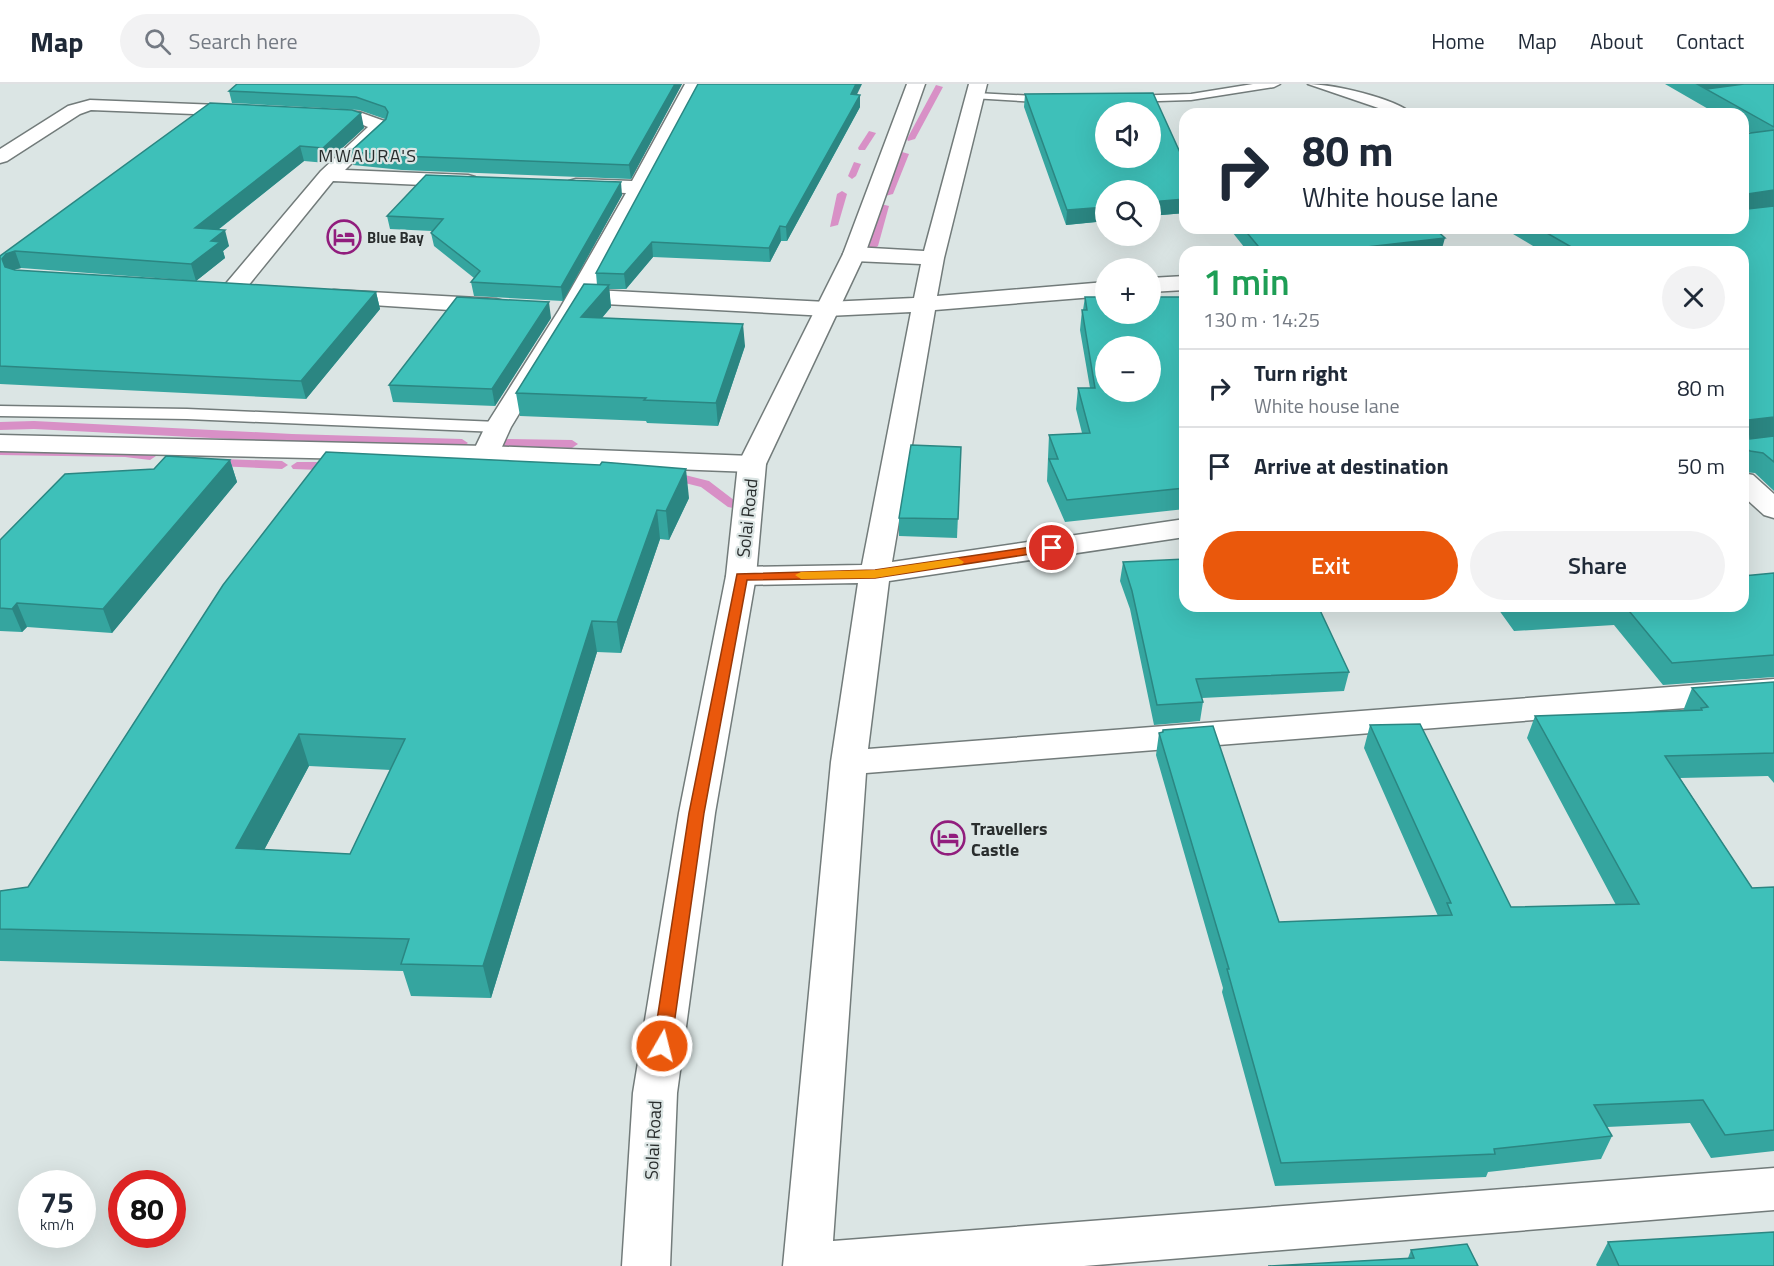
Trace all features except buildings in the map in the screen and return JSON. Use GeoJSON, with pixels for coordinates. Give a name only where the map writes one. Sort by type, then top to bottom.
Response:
{"type":"FeatureCollection","features":[{"type":"Feature","properties":{"kind":"main road"},"geometry":{"type":"LineString","coordinates":[[486,454],[498,427],[575,303],[694,84]]}},
{"type":"Feature","properties":{"kind":"main road","name":"Solai Road"},"geometry":{"type":"LineString","coordinates":[[646,1266],[655,1093],[697,813],[741,576],[752,464],[854,254],[916,84]]}},
{"type":"Feature","properties":{"kind":"main road"},"geometry":{"type":"LineString","coordinates":[[977,90],[933,258],[875,574],[849,762],[807,1266],[1774,1189]]}},
{"type":"Feature","properties":{"kind":"main road"},"geometry":{"type":"LineString","coordinates":[[0,157],[74,110],[90,105],[267,112]]}},
{"type":"Feature","properties":{"kind":"main road"},"geometry":{"type":"LineString","coordinates":[[231,292],[328,175],[380,126],[359,117],[302,114]]}},
{"type":"Feature","properties":{"kind":"main road"},"geometry":{"type":"LineString","coordinates":[[328,175],[484,181]]}},
{"type":"Feature","properties":{"kind":"main road"},"geometry":{"type":"LineString","coordinates":[[555,184],[639,187]]}},
{"type":"Feature","properties":{"kind":"main road"},"geometry":{"type":"LineString","coordinates":[[854,254],[933,258]]}},
{"type":"Feature","properties":{"kind":"main road"},"geometry":{"type":"LineString","coordinates":[[1161,284],[1179,283]]}},
{"type":"Feature","properties":{"kind":"main road"},"geometry":{"type":"LineString","coordinates":[[207,290],[254,293]]}},
{"type":"Feature","properties":{"kind":"main road"},"geometry":{"type":"LineString","coordinates":[[547,309],[575,303],[827,309],[926,304],[1095,290]]}},
{"type":"Feature","properties":{"kind":"main road"},"geometry":{"type":"LineString","coordinates":[[313,296],[524,308]]}},
{"type":"Feature","properties":{"kind":"main road"},"geometry":{"type":"LineString","coordinates":[[0,443],[486,454],[752,464]]}},
{"type":"Feature","properties":{"kind":"main road"},"geometry":{"type":"LineString","coordinates":[[1749,487],[1774,510]]}},
{"type":"Feature","properties":{"kind":"main road"},"geometry":{"type":"LineString","coordinates":[[741,576],[875,574],[1179,529]]}},
{"type":"Feature","properties":{"kind":"main road"},"geometry":{"type":"LineString","coordinates":[[849,762],[1774,690]]}},
{"type":"Feature","properties":{"kind":"lane"},"geometry":{"type":"LineString","coordinates":[[1114,100],[1191,97],[1274,84]]}},
{"type":"Feature","properties":{"kind":"lane"},"geometry":{"type":"LineString","coordinates":[[1314,84],[1346,91],[1390,108]]}},
{"type":"Feature","properties":{"kind":"lane"},"geometry":{"type":"LineString","coordinates":[[977,90],[1069,100]]}},
{"type":"Feature","properties":{"kind":"lane"},"geometry":{"type":"LineString","coordinates":[[0,411],[137,410],[281,420],[498,427]]}},
{"type":"Feature","properties":{"kind":"waterway"},"geometry":{"type":"LineString","coordinates":[[911,139],[939,87]]}},
{"type":"Feature","properties":{"kind":"waterway"},"geometry":{"type":"LineString","coordinates":[[862,148],[872,133]]}},
{"type":"Feature","properties":{"kind":"waterway"},"geometry":{"type":"LineString","coordinates":[[888,194],[905,154]]}},
{"type":"Feature","properties":{"kind":"waterway"},"geometry":{"type":"LineString","coordinates":[[852,176],[857,164]]}},
{"type":"Feature","properties":{"kind":"waterway"},"geometry":{"type":"LineString","coordinates":[[833,225],[842,194]]}},
{"type":"Feature","properties":{"kind":"waterway"},"geometry":{"type":"LineString","coordinates":[[873,246],[884,206]]}},
{"type":"Feature","properties":{"kind":"waterway"},"geometry":{"type":"LineString","coordinates":[[0,426],[34,425],[292,438],[462,443]]}},
{"type":"Feature","properties":{"kind":"waterway"},"geometry":{"type":"LineString","coordinates":[[508,443],[572,444]]}},
{"type":"Feature","properties":{"kind":"waterway"},"geometry":{"type":"LineString","coordinates":[[0,451],[121,454]]}},
{"type":"Feature","properties":{"kind":"waterway"},"geometry":{"type":"LineString","coordinates":[[130,455],[150,456]]}},
{"type":"Feature","properties":{"kind":"waterway"},"geometry":{"type":"LineString","coordinates":[[220,463],[282,465]]}},
{"type":"Feature","properties":{"kind":"waterway"},"geometry":{"type":"LineString","coordinates":[[297,466],[319,466]]}},
{"type":"Feature","properties":{"kind":"waterway"},"geometry":{"type":"LineString","coordinates":[[669,475],[705,484],[733,504]]}},
{"type":"Feature","properties":{"kind":"slow traffic"},"geometry":{"type":"LineString","coordinates":[[801,575],[875,574],[958,562]]}},
{"type":"Feature","properties":{"kind":"place","name":"Blue Bay"},"geometry":{"type":"Point","coordinates":[344,237]}},
{"type":"Feature","properties":{"kind":"place","name":"Travellers Castle"},"geometry":{"type":"Point","coordinates":[948,838]}},
{"type":"Feature","properties":{"kind":"district","name":"MWAURA'S"},"geometry":{"type":"Point","coordinates":[368,155]}},
{"type":"Feature","properties":{"kind":"route"},"geometry":{"type":"LineString","coordinates":[[662,1046],[697,813],[741,576],[875,574],[1052,548]]}}]}
